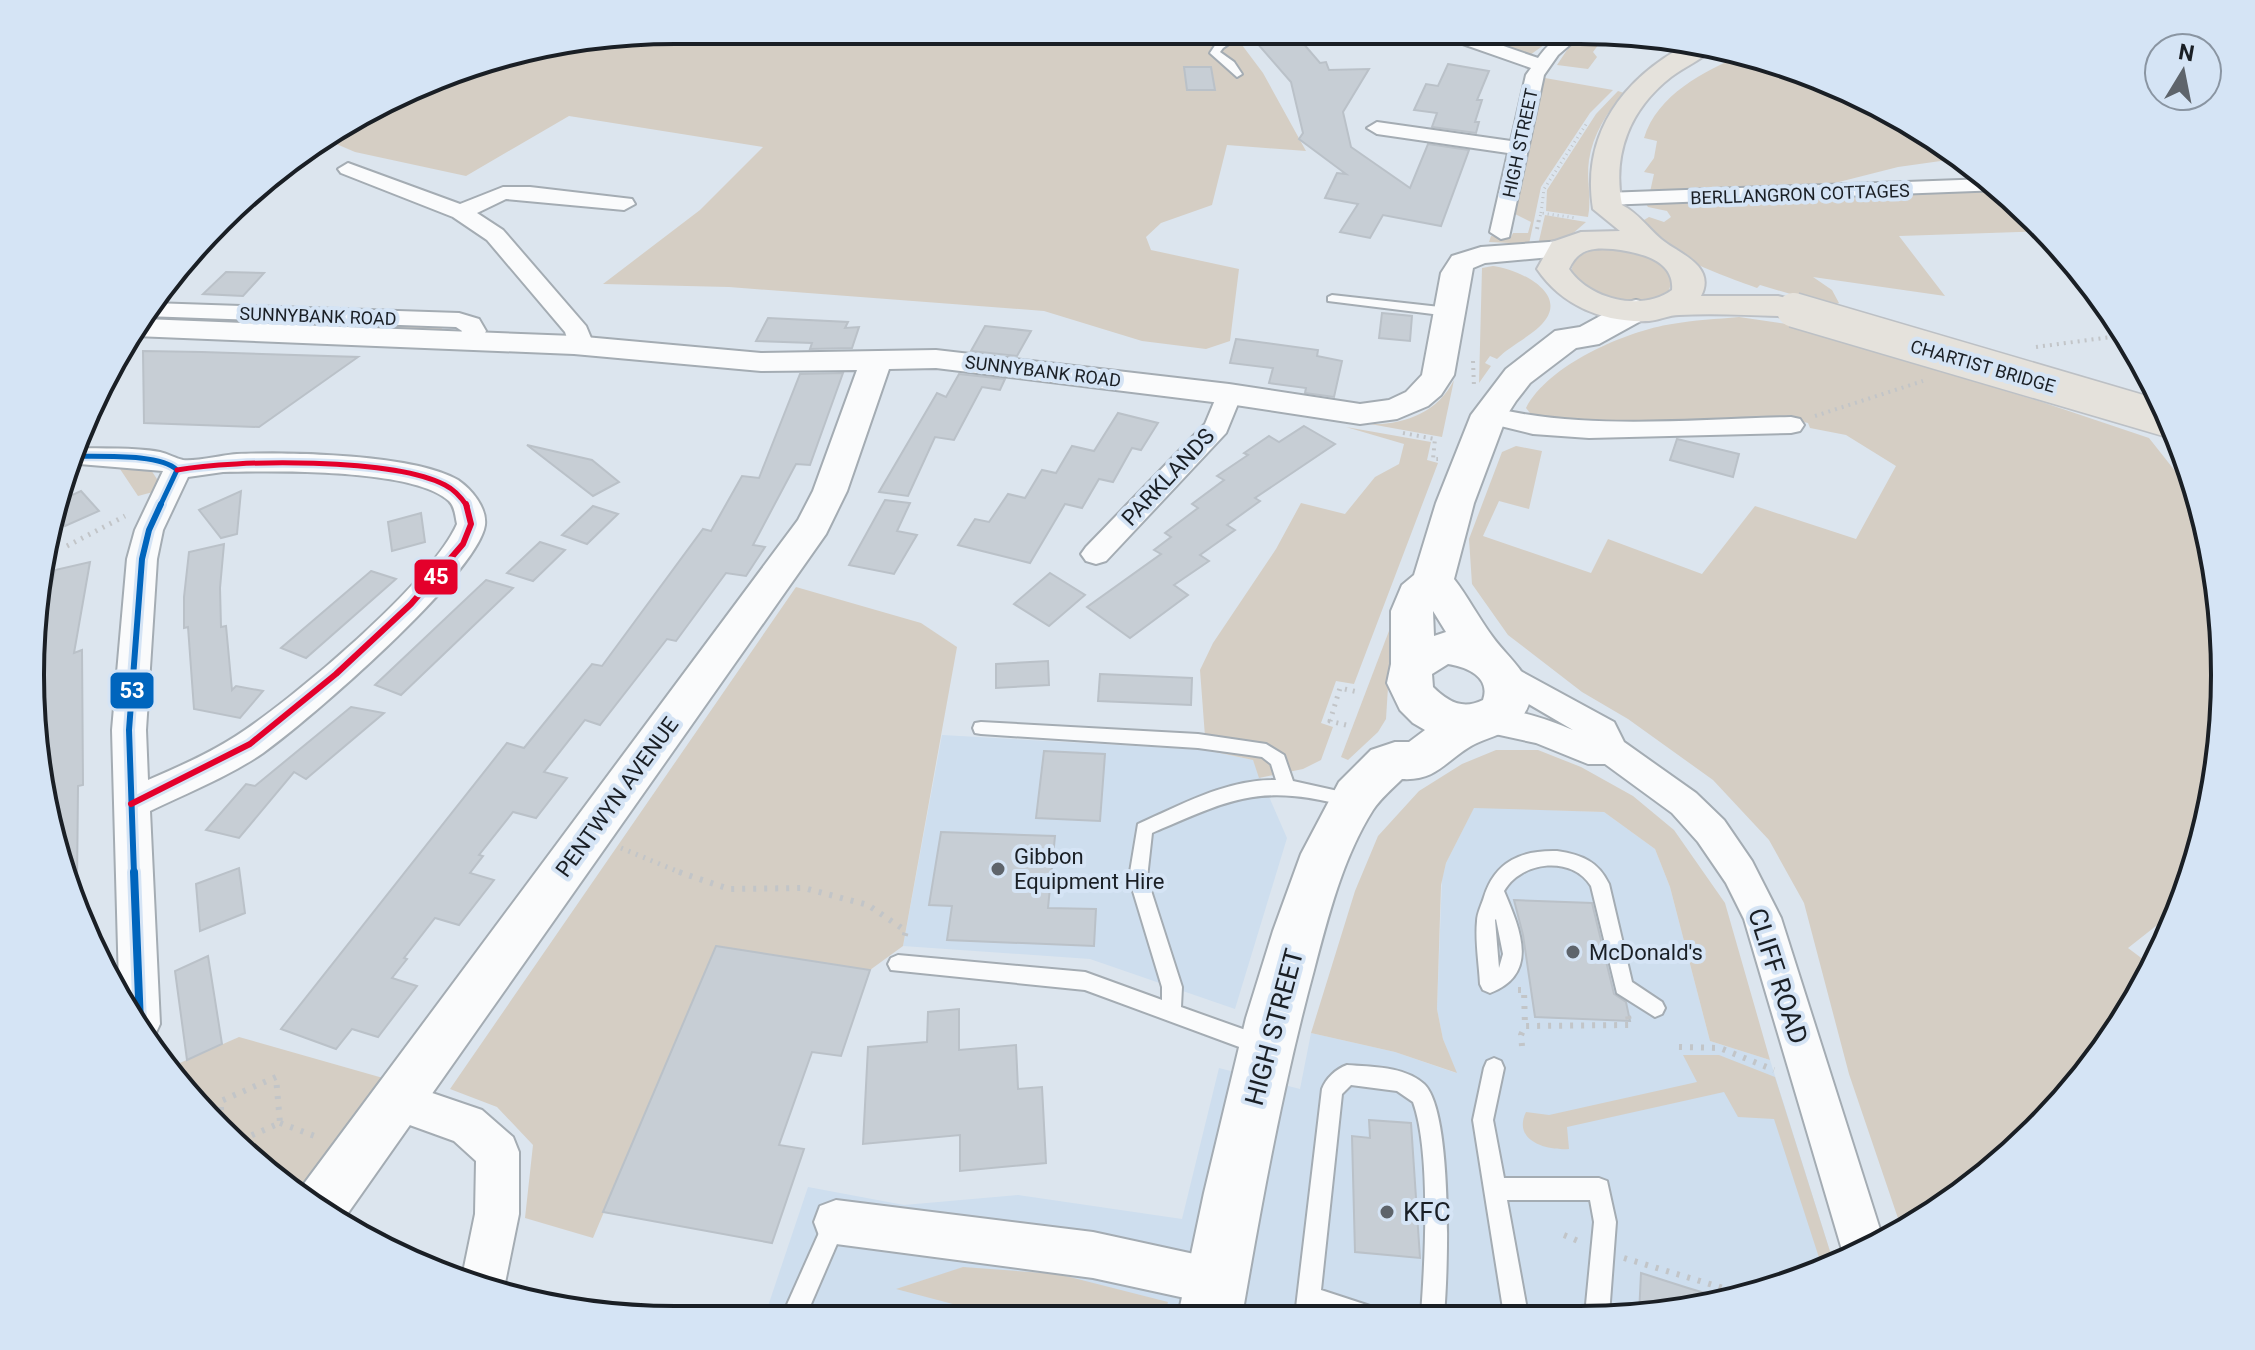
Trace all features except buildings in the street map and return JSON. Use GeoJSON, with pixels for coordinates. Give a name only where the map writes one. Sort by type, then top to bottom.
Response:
{"type":"FeatureCollection","features":[{"type":"Feature","properties":{"kind":"main road"},"geometry":{"type":"LineString","coordinates":[[1553,238],[1604,162],[1619,118],[1644,88],[1665,70],[1705,56]]}},
{"type":"Feature","properties":{"kind":"main road"},"geometry":{"type":"LineString","coordinates":[[1553,238],[1623,217],[1683,267],[1689,286],[1683,298],[1670,305]]}},
{"type":"Feature","properties":{"kind":"main road"},"geometry":{"type":"LineString","coordinates":[[1553,238],[1614,239],[1665,255],[1765,296],[1786,308]]}},
{"type":"Feature","properties":{"kind":"main road"},"geometry":{"type":"LineString","coordinates":[[1553,238],[1599,305],[1636,310],[1670,305],[1786,308]]}},
{"type":"Feature","properties":{"kind":"main road","name":"HIGH STREET"},"geometry":{"type":"LineString","coordinates":[[1553,238],[1570,316],[1565,327],[1567,338]]}},
{"type":"Feature","properties":{"kind":"main road","name":"CHARTIST BRIDGE"},"geometry":{"type":"LineString","coordinates":[[1786,308],[2155,416]]}},
{"type":"Feature","properties":{"kind":"main road"},"geometry":{"type":"LineString","coordinates":[[1478,722],[1452,722],[1434,716],[1413,680],[1412,611],[1417,595],[1433,581],[1445,531],[1489,415],[1518,376],[1567,338],[1587,337],[1636,310]]}},
{"type":"Feature","properties":{"kind":"main road"},"geometry":{"type":"LineString","coordinates":[[1433,581],[1449,600],[1457,619],[1508,685],[1508,698],[1495,716],[1447,738],[1417,762],[1391,761],[1388,742],[1420,656],[1447,648],[1464,650],[1493,666]]}},
{"type":"Feature","properties":{"kind":"main road","name":"HIGH STREET"},"geometry":{"type":"LineString","coordinates":[[1214,1299],[1265,1046],[1288,966],[1331,842],[1354,801],[1379,769],[1391,761]]}},
{"type":"Feature","properties":{"kind":"street"},"geometry":{"type":"LineString","coordinates":[[1480,44],[1540,65]]}},
{"type":"Feature","properties":{"kind":"street","name":"HIGH STREET"},"geometry":{"type":"LineString","coordinates":[[1553,238],[1519,148],[1531,86],[1540,65],[1563,44]]}},
{"type":"Feature","properties":{"kind":"street"},"geometry":{"type":"LineString","coordinates":[[1387,125],[1519,148]]}},
{"type":"Feature","properties":{"kind":"street"},"geometry":{"type":"LineString","coordinates":[[348,169],[461,212],[495,235],[577,331],[579,338],[574,345]]}},
{"type":"Feature","properties":{"kind":"street","name":"BERLLANGRON COTTAGES"},"geometry":{"type":"LineString","coordinates":[[1553,238],[1979,187]]}},
{"type":"Feature","properties":{"kind":"street"},"geometry":{"type":"LineString","coordinates":[[461,212],[503,193],[624,204]]}},
{"type":"Feature","properties":{"kind":"street","name":"SUNNYBANK ROAD"},"geometry":{"type":"LineString","coordinates":[[147,328],[574,345],[761,362],[969,361],[1360,414],[1397,409],[1430,388],[1438,375],[1458,266],[1474,256],[1553,238]]}},
{"type":"Feature","properties":{"kind":"street","name":"SUNNYBANK ROAD"},"geometry":{"type":"LineString","coordinates":[[160,310],[459,320],[470,324],[474,331],[470,340]]}},
{"type":"Feature","properties":{"kind":"street","name":"PENTWYN AVENUE"},"geometry":{"type":"LineString","coordinates":[[325,1200],[813,525],[830,491],[876,361]]}},
{"type":"Feature","properties":{"kind":"street","name":"PARKLANDS"},"geometry":{"type":"LineString","coordinates":[[1096,554],[1217,427],[1229,394]]}},
{"type":"Feature","properties":{"kind":"street"},"geometry":{"type":"LineString","coordinates":[[1489,415],[1533,426],[1589,430],[1757,418],[1791,425]]}},
{"type":"Feature","properties":{"kind":"street"},"geometry":{"type":"LineString","coordinates":[[83,457],[157,460],[171,464],[177,470]]}},
{"type":"Feature","properties":{"kind":"street"},"geometry":{"type":"LineString","coordinates":[[131,804],[249,744],[341,672],[456,556],[471,525],[467,505],[446,485],[421,475],[389,469],[231,463],[177,470]]}},
{"type":"Feature","properties":{"kind":"street"},"geometry":{"type":"LineString","coordinates":[[139,1008],[129,730],[142,559],[149,530],[177,470]]}},
{"type":"Feature","properties":{"kind":"street","name":"CLIFF ROAD"},"geometry":{"type":"LineString","coordinates":[[1493,666],[1602,731],[1612,751],[1684,803],[1711,831],[1739,872],[1762,918],[1861,1240]]}},
{"type":"Feature","properties":{"kind":"street","name":"CLIFF ROAD"},"geometry":{"type":"LineString","coordinates":[[1478,722],[1542,731],[1588,751],[1612,751]]}},
{"type":"Feature","properties":{"kind":"street"},"geometry":{"type":"LineString","coordinates":[[397,1101],[467,1125],[498,1152],[497,1214],[485,1276]]}},
{"type":"Feature","properties":{"kind":"street"},"geometry":{"type":"LineString","coordinates":[[836,1222],[1093,1255],[1214,1299]]}},
{"type":"Feature","properties":{"kind":"lane"},"geometry":{"type":"LineString","coordinates":[[1222,44],[1215,53],[1231,64],[1237,74]]}},
{"type":"Feature","properties":{"kind":"lane"},"geometry":{"type":"LineString","coordinates":[[1332,299],[1449,312]]}},
{"type":"Feature","properties":{"kind":"lane"},"geometry":{"type":"LineString","coordinates":[[981,728],[1198,741],[1266,751],[1278,760],[1286,785]]}},
{"type":"Feature","properties":{"kind":"lane"},"geometry":{"type":"LineString","coordinates":[[1171,1013],[1172,987],[1138,878],[1144,829],[1240,789],[1286,785],[1311,788],[1354,801]]}},
{"type":"Feature","properties":{"kind":"lane"},"geometry":{"type":"LineString","coordinates":[[1490,984],[1486,920],[1495,891],[1505,873],[1521,863],[1539,860],[1573,862],[1591,870],[1600,884],[1624,987],[1655,1008]]}},
{"type":"Feature","properties":{"kind":"lane"},"geometry":{"type":"LineString","coordinates":[[898,964],[1085,981],[1265,1046]]}},
{"type":"Feature","properties":{"kind":"lane"},"geometry":{"type":"LineString","coordinates":[[1494,1068],[1483,1120],[1514,1306]]}},
{"type":"Feature","properties":{"kind":"lane"},"geometry":{"type":"LineString","coordinates":[[1308,1306],[1332,1089],[1347,1075],[1395,1079],[1421,1094],[1429,1116],[1433,1164],[1433,1306]]}},
{"type":"Feature","properties":{"kind":"lane"},"geometry":{"type":"LineString","coordinates":[[1495,1189],[1599,1189],[1605,1222],[1598,1306]]}},
{"type":"Feature","properties":{"kind":"lane"},"geometry":{"type":"LineString","coordinates":[[798,1306],[836,1222]]}},
{"type":"Feature","properties":{"kind":"path"},"geometry":{"type":"LineString","coordinates":[[1553,238],[1541,213],[1553,238]]}},
{"type":"Feature","properties":{"kind":"path"},"geometry":{"type":"LineString","coordinates":[[1395,432],[1435,439],[1433,459],[1442,460]]}},
{"type":"Feature","properties":{"kind":"path"},"geometry":{"type":"LineString","coordinates":[[67,546],[137,510]]}},
{"type":"Feature","properties":{"kind":"path"},"geometry":{"type":"LineString","coordinates":[[1346,725],[1330,721],[1340,688],[1358,692]]}},
{"type":"Feature","properties":{"kind":"path"},"geometry":{"type":"LineString","coordinates":[[592,832],[632,854],[729,889],[804,888],[868,905],[906,931],[898,964]]}},
{"type":"Feature","properties":{"kind":"path"},"geometry":{"type":"LineString","coordinates":[[1508,995],[1515,996],[1515,989],[1524,990],[1522,1046]]}},
{"type":"Feature","properties":{"kind":"path"},"geometry":{"type":"LineString","coordinates":[[1525,1026],[1630,1025],[1628,1016],[1634,1016],[1639,1024]]}},
{"type":"Feature","properties":{"kind":"path"},"geometry":{"type":"LineString","coordinates":[[1679,1047],[1720,1048],[1781,1073]]}},
{"type":"Feature","properties":{"kind":"path"},"geometry":{"type":"LineString","coordinates":[[221,1112],[221,1101],[276,1077],[280,1123],[247,1138]]}},
{"type":"Feature","properties":{"kind":"path"},"geometry":{"type":"LineString","coordinates":[[1564,1235],[1581,1242]]}},
{"type":"Feature","properties":{"kind":"path"},"geometry":{"type":"LineString","coordinates":[[1623,1258],[1725,1289]]}},
{"type":"Feature","properties":{"kind":"shaded area"},"geometry":{"type":"Polygon","coordinates":[[[675,44],[1241,44],[1263,73],[1306,151],[1227,145],[1212,205],[1161,223],[1146,237],[1151,250],[1239,269],[1230,341],[1206,349],[1142,341],[1044,311],[729,287],[603,284],[700,210],[763,147],[569,116],[466,176],[355,152],[335,143],[396,109],[472,77],[552,56],[593,49],[675,44]]]}},
{"type":"Feature","properties":{"kind":"shaded area"},"geometry":{"type":"Polygon","coordinates":[[[1496,44],[1545,44],[1530,55],[1496,44]]]}},
{"type":"Feature","properties":{"kind":"shaded area"},"geometry":{"type":"Polygon","coordinates":[[[1573,44],[1598,44],[1593,52],[1597,57],[1588,69],[1557,65],[1573,44]]]}},
{"type":"Feature","properties":{"kind":"shaded area"},"geometry":{"type":"Polygon","coordinates":[[[1727,62],[1783,77],[1859,109],[1945,160],[1898,167],[1831,184],[1842,197],[1982,189],[2028,232],[1899,236],[1945,296],[1813,277],[1832,290],[1839,303],[1831,306],[1760,285],[1757,288],[1693,262],[1662,243],[1644,220],[1649,217],[1664,222],[1671,217],[1667,211],[1648,207],[1641,197],[1650,192],[1654,174],[1644,172],[1654,158],[1657,141],[1644,138],[1659,109],[1684,86],[1727,62]]]}},
{"type":"Feature","properties":{"kind":"shaded area"},"geometry":{"type":"Polygon","coordinates":[[[1545,78],[1613,90],[1590,113],[1541,187],[1529,244],[1489,242],[1491,236],[1510,239],[1513,233],[1528,233],[1531,222],[1515,214],[1531,129],[1545,78]]]}},
{"type":"Feature","properties":{"kind":"shaded area"},"geometry":{"type":"Polygon","coordinates":[[[1618,91],[1624,93],[1602,124],[1591,150],[1588,217],[1546,211],[1547,190],[1596,114],[1618,91]]]}},
{"type":"Feature","properties":{"kind":"shaded area"},"geometry":{"type":"Polygon","coordinates":[[[1545,215],[1586,222],[1571,235],[1538,245],[1545,215]]]}},
{"type":"Feature","properties":{"kind":"shaded area"},"geometry":{"type":"Polygon","coordinates":[[[1615,249],[1640,254],[1662,265],[1672,278],[1669,291],[1645,300],[1615,300],[1588,290],[1578,282],[1571,271],[1575,258],[1591,250],[1615,249]]]}},
{"type":"Feature","properties":{"kind":"shaded area"},"geometry":{"type":"Polygon","coordinates":[[[1493,266],[1513,271],[1535,282],[1544,290],[1550,308],[1546,319],[1536,330],[1497,359],[1490,356],[1485,363],[1491,366],[1479,383],[1482,268],[1493,266]]]}},
{"type":"Feature","properties":{"kind":"shaded area"},"geometry":{"type":"Polygon","coordinates":[[[156,315],[445,326],[440,330],[152,321],[156,315]]]}},
{"type":"Feature","properties":{"kind":"shaded area"},"geometry":{"type":"Polygon","coordinates":[[[1739,317],[1787,324],[2149,438],[2179,476],[2199,552],[2210,634],[2210,716],[2206,757],[2199,798],[2178,878],[2160,923],[2128,948],[2143,959],[2105,1026],[2054,1091],[2026,1121],[1964,1176],[1898,1220],[1849,1074],[1804,903],[1769,840],[1713,780],[1628,719],[1582,692],[1508,635],[1472,584],[1469,539],[1502,452],[1516,446],[1542,451],[1529,509],[1499,501],[1483,536],[1591,573],[1608,539],[1702,574],[1755,506],[1856,539],[1896,466],[1846,435],[1810,428],[1808,423],[1790,419],[1591,423],[1525,418],[1530,413],[1526,408],[1537,392],[1570,364],[1590,352],[1653,328],[1739,317]]]}},
{"type":"Feature","properties":{"kind":"shaded area"},"geometry":{"type":"Polygon","coordinates":[[[1454,380],[1442,437],[1370,424],[1396,422],[1419,414],[1439,401],[1454,380]]]}},
{"type":"Feature","properties":{"kind":"shaded area"},"geometry":{"type":"Polygon","coordinates":[[[1346,427],[1431,442],[1427,460],[1438,463],[1354,684],[1336,681],[1321,723],[1333,727],[1321,760],[1303,769],[1259,778],[1253,760],[1206,750],[1200,670],[1213,643],[1276,549],[1301,503],[1345,514],[1375,477],[1399,464],[1404,444],[1346,427]]]}},
{"type":"Feature","properties":{"kind":"shaded area"},"geometry":{"type":"Polygon","coordinates":[[[118,466],[151,470],[159,482],[153,492],[138,496],[118,466]]]}},
{"type":"Feature","properties":{"kind":"shaded area"},"geometry":{"type":"Polygon","coordinates":[[[796,587],[921,623],[957,647],[903,946],[870,970],[716,946],[593,1238],[525,1218],[533,1145],[497,1107],[450,1089],[796,587]]]}},
{"type":"Feature","properties":{"kind":"shaded area"},"geometry":{"type":"Polygon","coordinates":[[[1392,623],[1386,719],[1378,732],[1348,760],[1341,757],[1392,623]]]}},
{"type":"Feature","properties":{"kind":"shaded area"},"geometry":{"type":"Polygon","coordinates":[[[942,735],[1206,750],[1253,760],[1287,838],[1235,1009],[1090,959],[903,946],[942,735]]]}},
{"type":"Feature","properties":{"kind":"shaded area"},"geometry":{"type":"Polygon","coordinates":[[[1496,750],[1538,750],[1581,767],[1633,796],[1674,830],[1725,903],[1770,1060],[1710,1041],[1670,887],[1655,849],[1604,812],[1474,808],[1446,863],[1441,885],[1437,1009],[1443,1039],[1457,1073],[1395,1052],[1311,1033],[1355,891],[1378,836],[1419,791],[1462,764],[1496,750]]]}},
{"type":"Feature","properties":{"kind":"shaded area"},"geometry":{"type":"Polygon","coordinates":[[[1474,807],[1604,812],[1655,849],[1670,887],[1710,1041],[1770,1060],[1831,1254],[1783,1273],[1703,1294],[1621,1305],[768,1306],[808,1187],[904,1205],[1018,1195],[1182,1219],[1219,1068],[1300,1089],[1311,1033],[1395,1052],[1456,1073],[1443,1039],[1437,1009],[1442,879],[1446,863],[1474,807]]]}},
{"type":"Feature","properties":{"kind":"shaded area"},"geometry":{"type":"Polygon","coordinates":[[[239,1037],[383,1078],[304,1186],[229,1121],[178,1064],[239,1037]]]}},
{"type":"Feature","properties":{"kind":"shaded area"},"geometry":{"type":"Polygon","coordinates":[[[1683,1055],[1719,1055],[1775,1077],[1831,1254],[1819,1259],[1774,1119],[1738,1117],[1724,1092],[1567,1127],[1569,1149],[1542,1146],[1528,1137],[1524,1130],[1526,1112],[1549,1115],[1697,1082],[1683,1055]]]}},
{"type":"Feature","properties":{"kind":"shaded area"},"geometry":{"type":"Polygon","coordinates":[[[963,1267],[1058,1274],[1168,1302],[1167,1306],[960,1306],[896,1289],[963,1267]]]}},
{"type":"Feature","properties":{"kind":"transit line","name":"53"},"geometry":{"type":"LineString","coordinates":[[83,456],[157,460],[171,464],[177,470],[149,530],[142,559],[129,730],[139,1008]]}},
{"type":"Feature","properties":{"kind":"transit line","name":"45"},"geometry":{"type":"LineString","coordinates":[[131,804],[236,753],[300,705],[411,604],[463,544],[471,524],[468,508],[460,496],[447,486],[413,474],[270,463],[223,464],[177,470]]}},
{"type":"Feature","properties":{"kind":"place","name":"Gibbon Equipment Hire"},"geometry":{"type":"Point","coordinates":[998,869]}},
{"type":"Feature","properties":{"kind":"place","name":"McDonald's"},"geometry":{"type":"Point","coordinates":[1573,952]}},
{"type":"Feature","properties":{"kind":"place","name":"KFC"},"geometry":{"type":"Point","coordinates":[1387,1212]}}]}
